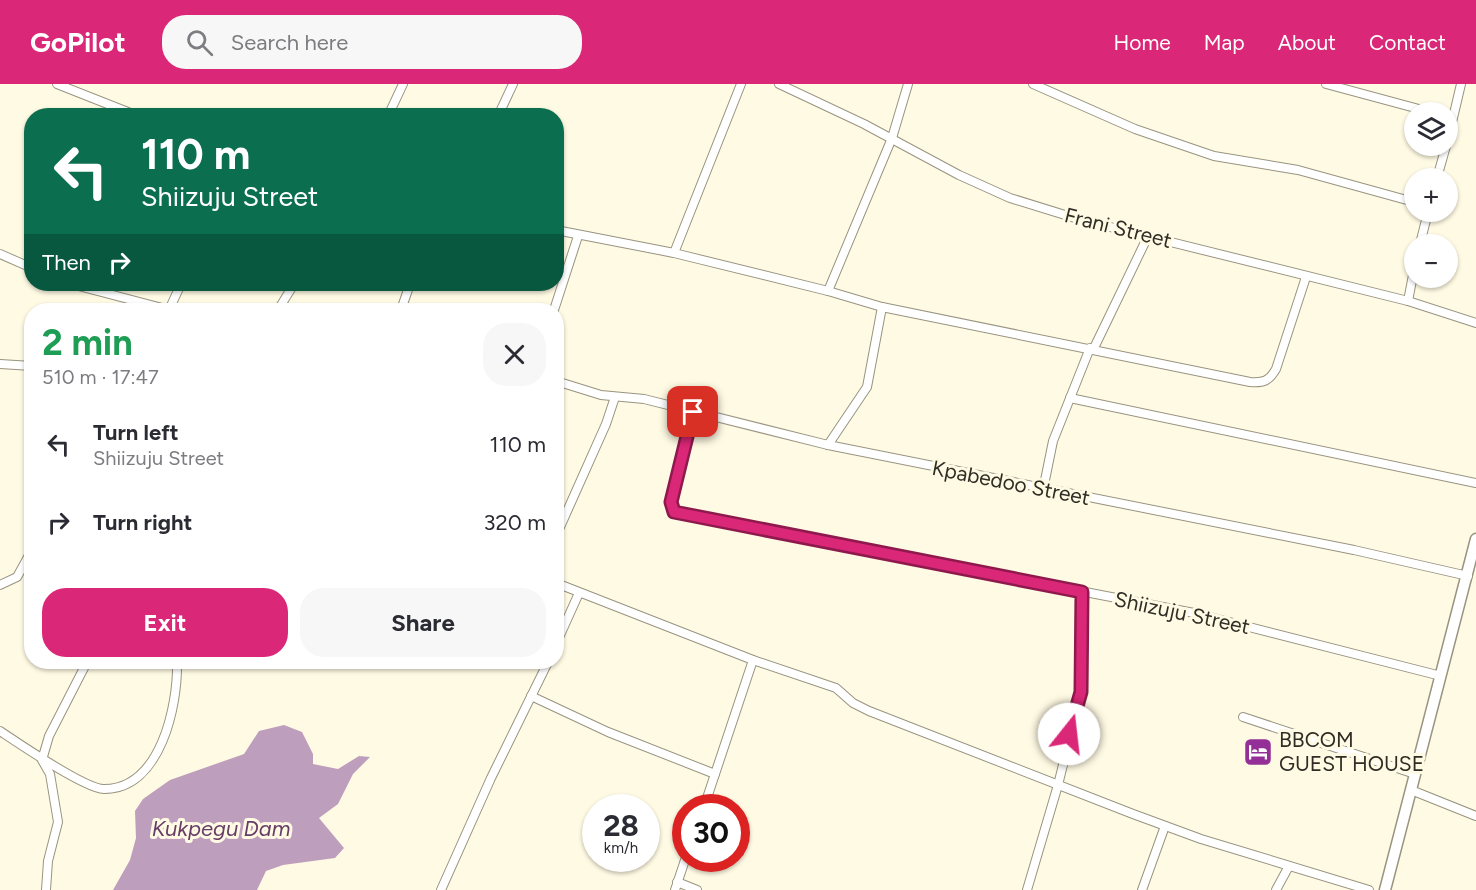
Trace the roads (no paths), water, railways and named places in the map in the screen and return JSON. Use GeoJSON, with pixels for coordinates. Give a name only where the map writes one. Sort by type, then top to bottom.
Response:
{"type":"FeatureCollection","features":[{"type":"Feature","properties":{"kind":"street"},"geometry":{"type":"LineString","coordinates":[[57,84],[118,108]]}},
{"type":"Feature","properties":{"kind":"street"},"geometry":{"type":"LineString","coordinates":[[392,108],[403,84]]}},
{"type":"Feature","properties":{"kind":"street"},"geometry":{"type":"LineString","coordinates":[[502,108],[513,84]]}},
{"type":"Feature","properties":{"kind":"street"},"geometry":{"type":"LineString","coordinates":[[674,253],[741,84]]}},
{"type":"Feature","properties":{"kind":"street","name":"Frani Street"},"geometry":{"type":"LineString","coordinates":[[779,84],[892,138],[959,175],[1010,198],[1078,219],[1407,301],[1476,322]]}},
{"type":"Feature","properties":{"kind":"street"},"geometry":{"type":"LineString","coordinates":[[828,291],[892,138],[908,84]]}},
{"type":"Feature","properties":{"kind":"street"},"geometry":{"type":"LineString","coordinates":[[1033,84],[1135,129],[1214,156],[1298,170],[1404,199]]}},
{"type":"Feature","properties":{"kind":"street"},"geometry":{"type":"LineString","coordinates":[[1326,84],[1404,105]]}},
{"type":"Feature","properties":{"kind":"street"},"geometry":{"type":"LineString","coordinates":[[1455,102],[1461,84]]}},
{"type":"Feature","properties":{"kind":"street"},"geometry":{"type":"LineString","coordinates":[[564,232],[674,253],[828,291],[882,307],[1262,383],[1270,380],[1276,369],[1306,277]]}},
{"type":"Feature","properties":{"kind":"street"},"geometry":{"type":"LineString","coordinates":[[564,279],[578,236]]}},
{"type":"Feature","properties":{"kind":"street"},"geometry":{"type":"LineString","coordinates":[[1043,490],[1048,458],[1070,398],[1092,348],[1148,236]]}},
{"type":"Feature","properties":{"kind":"street"},"geometry":{"type":"LineString","coordinates":[[0,254],[24,264]]}},
{"type":"Feature","properties":{"kind":"street"},"geometry":{"type":"LineString","coordinates":[[1407,301],[1410,288]]}},
{"type":"Feature","properties":{"kind":"street"},"geometry":{"type":"LineString","coordinates":[[95,291],[137,303]]}},
{"type":"Feature","properties":{"kind":"street"},"geometry":{"type":"LineString","coordinates":[[828,445],[867,387],[882,307]]}},
{"type":"Feature","properties":{"kind":"street"},"geometry":{"type":"LineString","coordinates":[[0,364],[24,366]]}},
{"type":"Feature","properties":{"kind":"street","name":"Kpabedoo Street"},"geometry":{"type":"LineString","coordinates":[[564,383],[615,398],[644,399],[828,445],[1043,490],[1353,550],[1468,576]]}},
{"type":"Feature","properties":{"kind":"street"},"geometry":{"type":"LineString","coordinates":[[564,518],[606,424],[615,398]]}},
{"type":"Feature","properties":{"kind":"street"},"geometry":{"type":"LineString","coordinates":[[1070,398],[1476,483]]}},
{"type":"Feature","properties":{"kind":"street","name":"Shiizuju Street"},"geometry":{"type":"LineString","coordinates":[[693,412],[671,502],[674,512],[1194,613],[1441,675]]}},
{"type":"Feature","properties":{"kind":"street"},"geometry":{"type":"LineString","coordinates":[[1385,890],[1476,538]]}},
{"type":"Feature","properties":{"kind":"street"},"geometry":{"type":"LineString","coordinates":[[0,585],[16,578],[24,564]]}},
{"type":"Feature","properties":{"kind":"street"},"geometry":{"type":"LineString","coordinates":[[564,586],[753,660],[836,688],[857,705],[1165,826],[1369,890]]}},
{"type":"Feature","properties":{"kind":"street"},"geometry":{"type":"LineString","coordinates":[[1027,890],[1058,784],[1081,692],[1082,592]]}},
{"type":"Feature","properties":{"kind":"street"},"geometry":{"type":"LineString","coordinates":[[564,626],[579,593]]}},
{"type":"Feature","properties":{"kind":"street"},"geometry":{"type":"LineString","coordinates":[[708,794],[753,660]]}},
{"type":"Feature","properties":{"kind":"street"},"geometry":{"type":"LineString","coordinates":[[46,890],[48,861],[58,822],[50,774],[42,760],[49,736],[83,669]]}},
{"type":"Feature","properties":{"kind":"street"},"geometry":{"type":"LineString","coordinates":[[0,731],[42,760],[102,789],[120,786],[146,769],[159,750],[170,722],[177,685],[177,669]]}},
{"type":"Feature","properties":{"kind":"street"},"geometry":{"type":"LineString","coordinates":[[441,890],[471,821],[544,669]]}},
{"type":"Feature","properties":{"kind":"street"},"geometry":{"type":"LineString","coordinates":[[531,696],[628,741],[715,774]]}},
{"type":"Feature","properties":{"kind":"street"},"geometry":{"type":"LineString","coordinates":[[1243,717],[1415,774]]}},
{"type":"Feature","properties":{"kind":"street"},"geometry":{"type":"LineString","coordinates":[[1411,790],[1476,816]]}},
{"type":"Feature","properties":{"kind":"street"},"geometry":{"type":"LineString","coordinates":[[1142,890],[1165,826]]}},
{"type":"Feature","properties":{"kind":"street"},"geometry":{"type":"LineString","coordinates":[[1276,890],[1289,866]]}},
{"type":"Feature","properties":{"kind":"street"},"geometry":{"type":"LineString","coordinates":[[676,886],[697,890]]}},
{"type":"Feature","properties":{"kind":"water","name":"Kukpegu Dam"},"geometry":{"type":"Polygon","coordinates":[[[284,725],[302,732],[313,754],[313,764],[338,769],[359,756],[370,757],[353,774],[338,804],[319,818],[344,848],[335,858],[283,865],[266,871],[257,890],[113,890],[130,860],[136,838],[135,811],[143,799],[170,780],[244,754],[259,731],[284,725]]]}},
{"type":"Feature","properties":{"kind":"place","name":"BBCOM GUEST HOUSE"},"geometry":{"type":"Point","coordinates":[1258,752]}}]}
